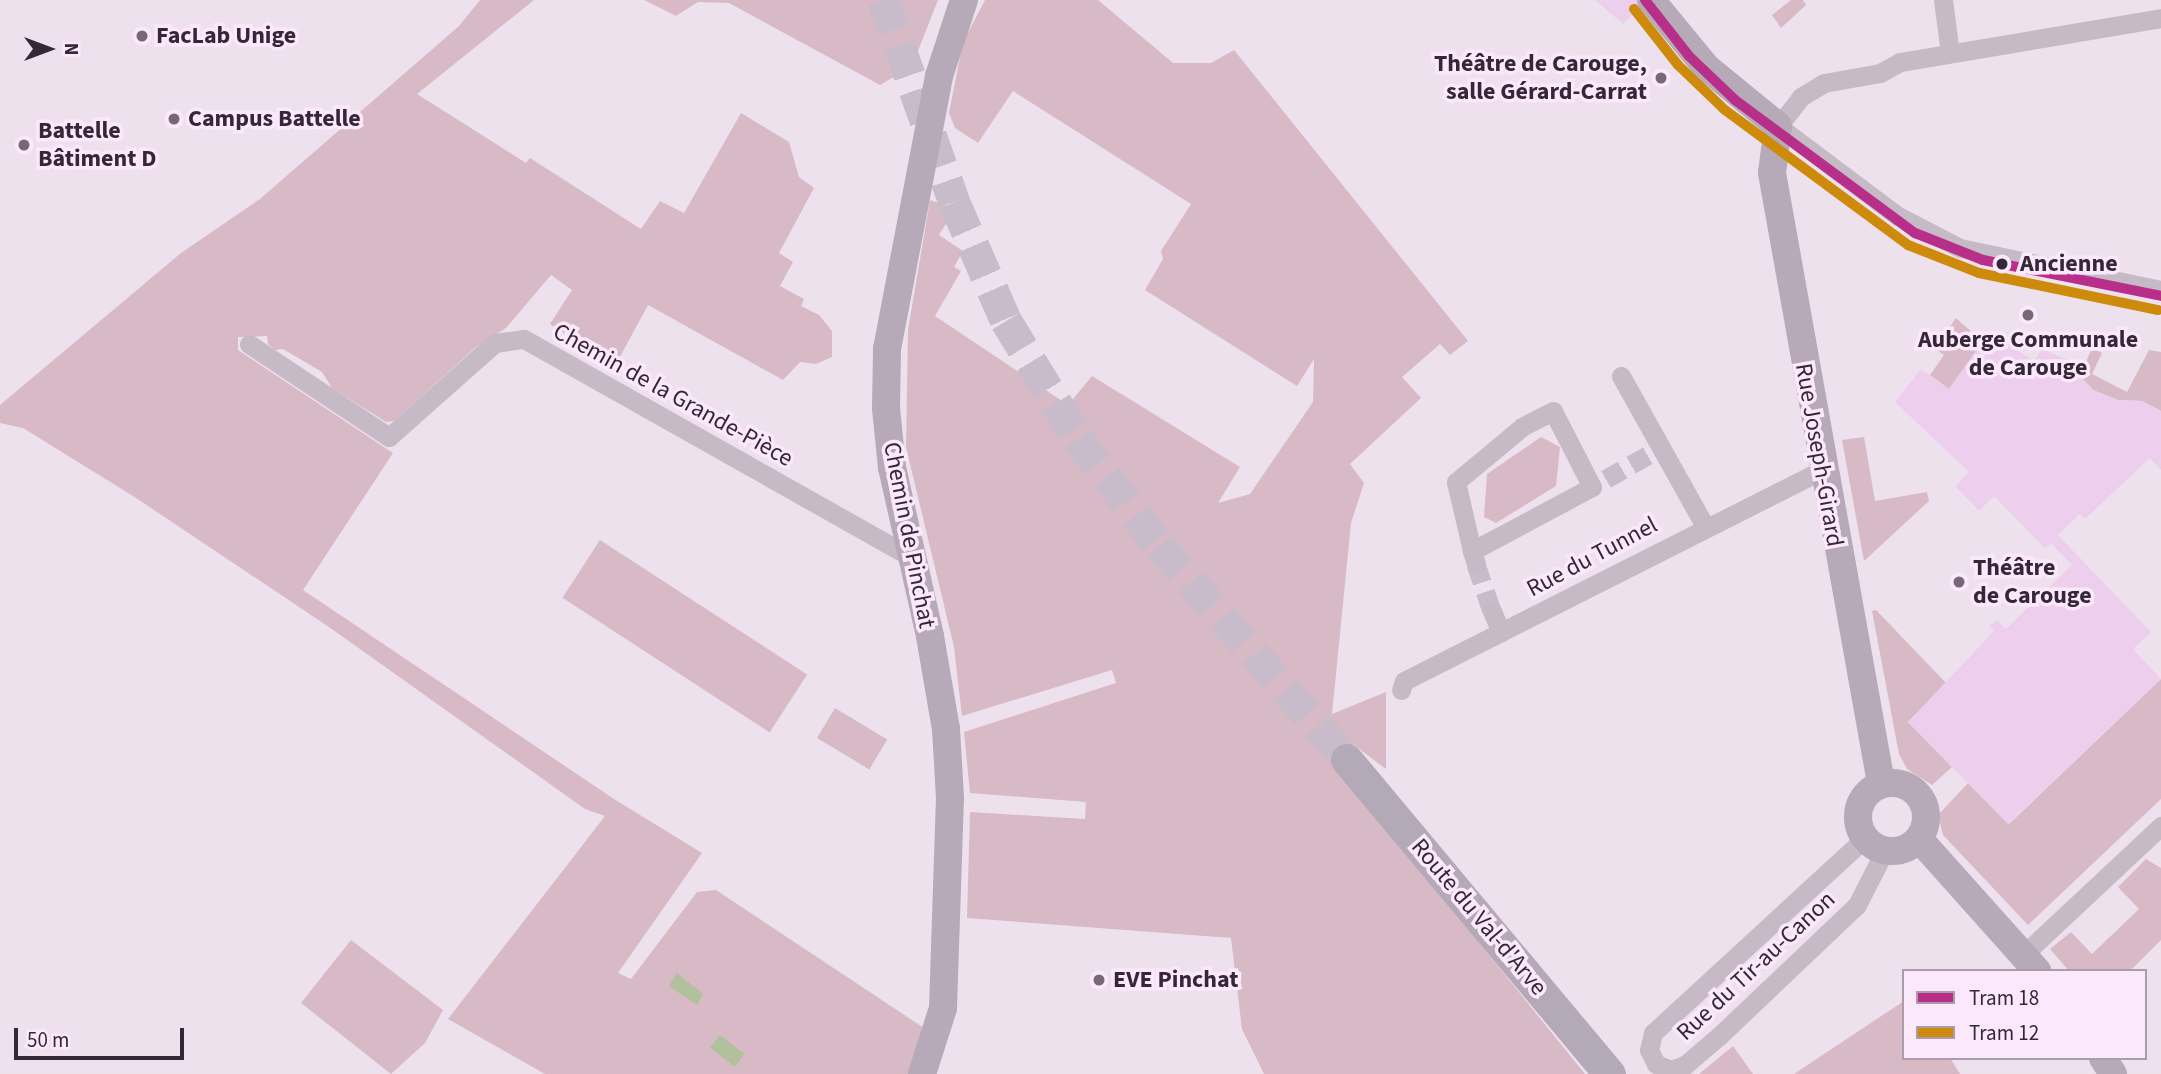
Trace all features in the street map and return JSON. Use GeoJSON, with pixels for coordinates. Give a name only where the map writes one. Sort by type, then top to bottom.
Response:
{"type":"FeatureCollection","features":[{"type":"Feature","properties":{"kind":"main road","name":"Route du Val-d'Arve"},"geometry":{"type":"LineString","coordinates":[[1348,760],[1610,1074]]}},
{"type":"Feature","properties":{"kind":"street","name":"Chemin de Pinchat"},"geometry":{"type":"LineString","coordinates":[[922,1074],[943,1009],[951,843],[946,729],[891,458],[886,408],[887,349],[939,76],[964,0]]}},
{"type":"Feature","properties":{"kind":"street"},"geometry":{"type":"LineString","coordinates":[[1651,0],[1706,66],[1778,126],[1898,216],[1960,248],[2161,290]]}},
{"type":"Feature","properties":{"kind":"street"},"geometry":{"type":"LineString","coordinates":[[1943,0],[1950,53]]}},
{"type":"Feature","properties":{"kind":"street"},"geometry":{"type":"LineString","coordinates":[[1778,126],[1801,97],[1824,83],[1950,53],[2161,18]]}},
{"type":"Feature","properties":{"kind":"street","name":"Rue Joseph-Girard"},"geometry":{"type":"LineString","coordinates":[[1778,126],[1772,173],[1821,470],[1881,782]]}},
{"type":"Feature","properties":{"kind":"street","name":"Chemin de la Grande-Pièce"},"geometry":{"type":"LineString","coordinates":[[249,344],[389,438],[495,343],[524,339],[911,557]]}},
{"type":"Feature","properties":{"kind":"street"},"geometry":{"type":"LineString","coordinates":[[1621,376],[1655,451],[1705,526]]}},
{"type":"Feature","properties":{"kind":"street"},"geometry":{"type":"LineString","coordinates":[[1553,411],[1599,483],[1474,558],[1456,482],[1532,421],[1553,411]]}},
{"type":"Feature","properties":{"kind":"street","name":"Rue du Tunnel"},"geometry":{"type":"LineString","coordinates":[[1401,690],[1404,681],[1705,526],[1821,470]]}},
{"type":"Feature","properties":{"kind":"street"},"geometry":{"type":"LineString","coordinates":[[1492,611],[1501,632]]}},
{"type":"Feature","properties":{"kind":"street"},"geometry":{"type":"LineString","coordinates":[[1881,782],[1901,783],[1919,796],[1925,822],[1920,840],[1898,850],[1875,844],[1857,818],[1859,806],[1881,782]]}},
{"type":"Feature","properties":{"kind":"street"},"geometry":{"type":"LineString","coordinates":[[1920,840],[2030,963],[2161,826]]}},
{"type":"Feature","properties":{"kind":"street","name":"Rue du Tir-au-Canon"},"geometry":{"type":"LineString","coordinates":[[1875,844],[1857,905],[1685,1065],[1671,1070],[1656,1063],[1649,1050],[1653,1033],[1875,844]]}},
{"type":"Feature","properties":{"kind":"shaded area"},"geometry":{"type":"Polygon","coordinates":[[[480,0],[534,0],[417,94],[526,163],[530,158],[641,229],[660,201],[684,213],[741,113],[789,142],[799,177],[814,188],[779,253],[793,262],[780,286],[804,299],[801,306],[819,315],[832,331],[832,357],[816,364],[800,362],[783,380],[648,305],[615,366],[550,324],[572,290],[551,275],[506,328],[476,347],[394,421],[386,422],[332,388],[322,372],[283,349],[275,350],[268,344],[267,336],[238,337],[238,350],[393,453],[303,590],[614,799],[702,853],[618,973],[631,979],[697,892],[716,890],[924,1028],[909,1074],[545,1074],[448,1019],[605,816],[585,809],[329,627],[133,496],[23,428],[0,423],[0,405],[181,253],[260,199],[459,26],[480,0]]]}},
{"type":"Feature","properties":{"kind":"shaded area"},"geometry":{"type":"Polygon","coordinates":[[[644,0],[938,0],[912,66],[880,85],[729,3],[698,2],[676,16],[644,0]]]}},
{"type":"Feature","properties":{"kind":"shaded area"},"geometry":{"type":"Polygon","coordinates":[[[985,0],[1098,0],[1173,63],[1211,63],[1234,50],[1468,341],[1450,355],[1440,344],[1402,377],[1421,398],[1350,464],[1364,483],[1351,523],[1332,714],[1386,692],[1386,769],[1354,745],[1347,748],[1343,774],[1585,1074],[1264,1074],[1242,1029],[1231,938],[967,918],[970,812],[1085,819],[1086,802],[970,793],[964,732],[1116,683],[1112,670],[962,716],[954,647],[906,447],[908,330],[930,200],[955,209],[939,235],[963,251],[954,267],[961,271],[935,316],[1068,405],[1092,376],[1240,467],[1218,503],[1250,494],[1313,402],[1314,359],[1297,386],[1145,290],[1163,259],[1161,251],[1191,204],[1013,91],[978,143],[955,128],[949,113],[963,42],[985,0]]]}},
{"type":"Feature","properties":{"kind":"shaded area"},"geometry":{"type":"Polygon","coordinates":[[[1595,0],[1640,0],[1643,5],[1623,24],[1595,0]]]}},
{"type":"Feature","properties":{"kind":"shaded area"},"geometry":{"type":"Polygon","coordinates":[[[1791,0],[1803,0],[1806,5],[1781,28],[1772,15],[1791,0]]]}},
{"type":"Feature","properties":{"kind":"shaded area"},"geometry":{"type":"Polygon","coordinates":[[[1956,318],[1983,342],[1949,389],[1930,375],[1944,355],[1935,349],[1956,318]]]}},
{"type":"Feature","properties":{"kind":"shaded area"},"geometry":{"type":"Polygon","coordinates":[[[1989,332],[2034,361],[2042,349],[2065,359],[2080,368],[2080,376],[2093,390],[2118,400],[2142,401],[2161,411],[2161,470],[2150,458],[2085,519],[2080,514],[2058,535],[2151,632],[2133,649],[2161,679],[2008,824],[1908,722],[1994,631],[1989,626],[1997,620],[2006,629],[2072,565],[2051,543],[2045,548],[1994,496],[1979,511],[1955,486],[1969,472],[1895,402],[1921,369],[1949,389],[1989,332]]]}},
{"type":"Feature","properties":{"kind":"shaded area"},"geometry":{"type":"Polygon","coordinates":[[[2092,348],[2102,353],[2092,374],[2127,392],[2149,350],[2161,352],[2161,411],[2142,401],[2118,400],[2093,390],[2080,376],[2092,348]]]}},
{"type":"Feature","properties":{"kind":"shaded area"},"geometry":{"type":"Polygon","coordinates":[[[1541,437],[1560,447],[1556,486],[1496,523],[1484,517],[1487,474],[1541,437]]]}},
{"type":"Feature","properties":{"kind":"shaded area"},"geometry":{"type":"Polygon","coordinates":[[[1864,437],[1875,501],[1927,492],[1929,501],[1864,561],[1842,440],[1864,437]]]}},
{"type":"Feature","properties":{"kind":"shaded area"},"geometry":{"type":"Polygon","coordinates":[[[600,540],[807,675],[770,732],[562,598],[600,540]]]}},
{"type":"Feature","properties":{"kind":"shaded area"},"geometry":{"type":"Polygon","coordinates":[[[1876,610],[1947,684],[1908,722],[1952,767],[1932,785],[1907,769],[1899,754],[1872,611],[1876,610]]]}},
{"type":"Feature","properties":{"kind":"shaded area"},"geometry":{"type":"Polygon","coordinates":[[[2161,679],[2161,799],[2028,925],[1943,835],[1938,815],[1968,783],[2009,824],[2161,679]]]}},
{"type":"Feature","properties":{"kind":"shaded area"},"geometry":{"type":"Polygon","coordinates":[[[835,708],[887,739],[869,769],[817,738],[835,708]]]}},
{"type":"Feature","properties":{"kind":"shaded area"},"geometry":{"type":"Polygon","coordinates":[[[2146,859],[2161,868],[2161,940],[2132,969],[2067,969],[2050,949],[2071,932],[2092,954],[2139,909],[2118,887],[2146,859]]]}},
{"type":"Feature","properties":{"kind":"shaded area"},"geometry":{"type":"Polygon","coordinates":[[[351,940],[443,1010],[425,1043],[391,1074],[301,1003],[351,940]]]}},
{"type":"Feature","properties":{"kind":"shaded area"},"geometry":{"type":"Polygon","coordinates":[[[677,973],[703,994],[697,1005],[669,986],[677,973]]]}},
{"type":"Feature","properties":{"kind":"shaded area"},"geometry":{"type":"Polygon","coordinates":[[[1902,1002],[1902,1060],[1951,1060],[1960,1074],[1794,1074],[1902,1002]]]}},
{"type":"Feature","properties":{"kind":"shaded area"},"geometry":{"type":"Polygon","coordinates":[[[720,1035],[744,1054],[735,1067],[710,1048],[720,1035]]]}},
{"type":"Feature","properties":{"kind":"shaded area"},"geometry":{"type":"Polygon","coordinates":[[[1733,1046],[1753,1074],[1699,1074],[1733,1046]]]}},
{"type":"Feature","properties":{"kind":"tunnel"},"geometry":{"type":"LineString","coordinates":[[883,0],[954,202],[1006,321],[1078,439],[1159,546],[1347,760]]}},
{"type":"Feature","properties":{"kind":"tunnel"},"geometry":{"type":"LineString","coordinates":[[1606,479],[1650,454]]}},
{"type":"Feature","properties":{"kind":"tunnel"},"geometry":{"type":"LineString","coordinates":[[1476,564],[1492,611]]}},
{"type":"Feature","properties":{"kind":"tram line","name":"18"},"geometry":{"type":"LineString","coordinates":[[1645,0],[1689,56],[1735,100],[1915,233],[1983,260],[2161,296]]}},
{"type":"Feature","properties":{"kind":"tram line","name":"12"},"geometry":{"type":"LineString","coordinates":[[1634,9],[1678,65],[1725,110],[1908,245],[1979,273],[2158,310]]}},
{"type":"Feature","properties":{"kind":"place","name":"FacLab Unige"},"geometry":{"type":"Point","coordinates":[142,36]}},
{"type":"Feature","properties":{"kind":"place","name":"Théâtre de Carouge, salle Gérard-Carrat"},"geometry":{"type":"Point","coordinates":[1661,78]}},
{"type":"Feature","properties":{"kind":"place","name":"Campus Battelle"},"geometry":{"type":"Point","coordinates":[174,119]}},
{"type":"Feature","properties":{"kind":"place","name":"Battelle Bâtiment D"},"geometry":{"type":"Point","coordinates":[24,145]}},
{"type":"Feature","properties":{"kind":"place","name":"Ancienne"},"geometry":{"type":"Point","coordinates":[2002,264]}},
{"type":"Feature","properties":{"kind":"place","name":"Auberge Communale de Carouge"},"geometry":{"type":"Point","coordinates":[2028,315]}},
{"type":"Feature","properties":{"kind":"place","name":"Théâtre de Carouge"},"geometry":{"type":"Point","coordinates":[1959,582]}},
{"type":"Feature","properties":{"kind":"place","name":"EVE Pinchat"},"geometry":{"type":"Point","coordinates":[1099,980]}}]}
